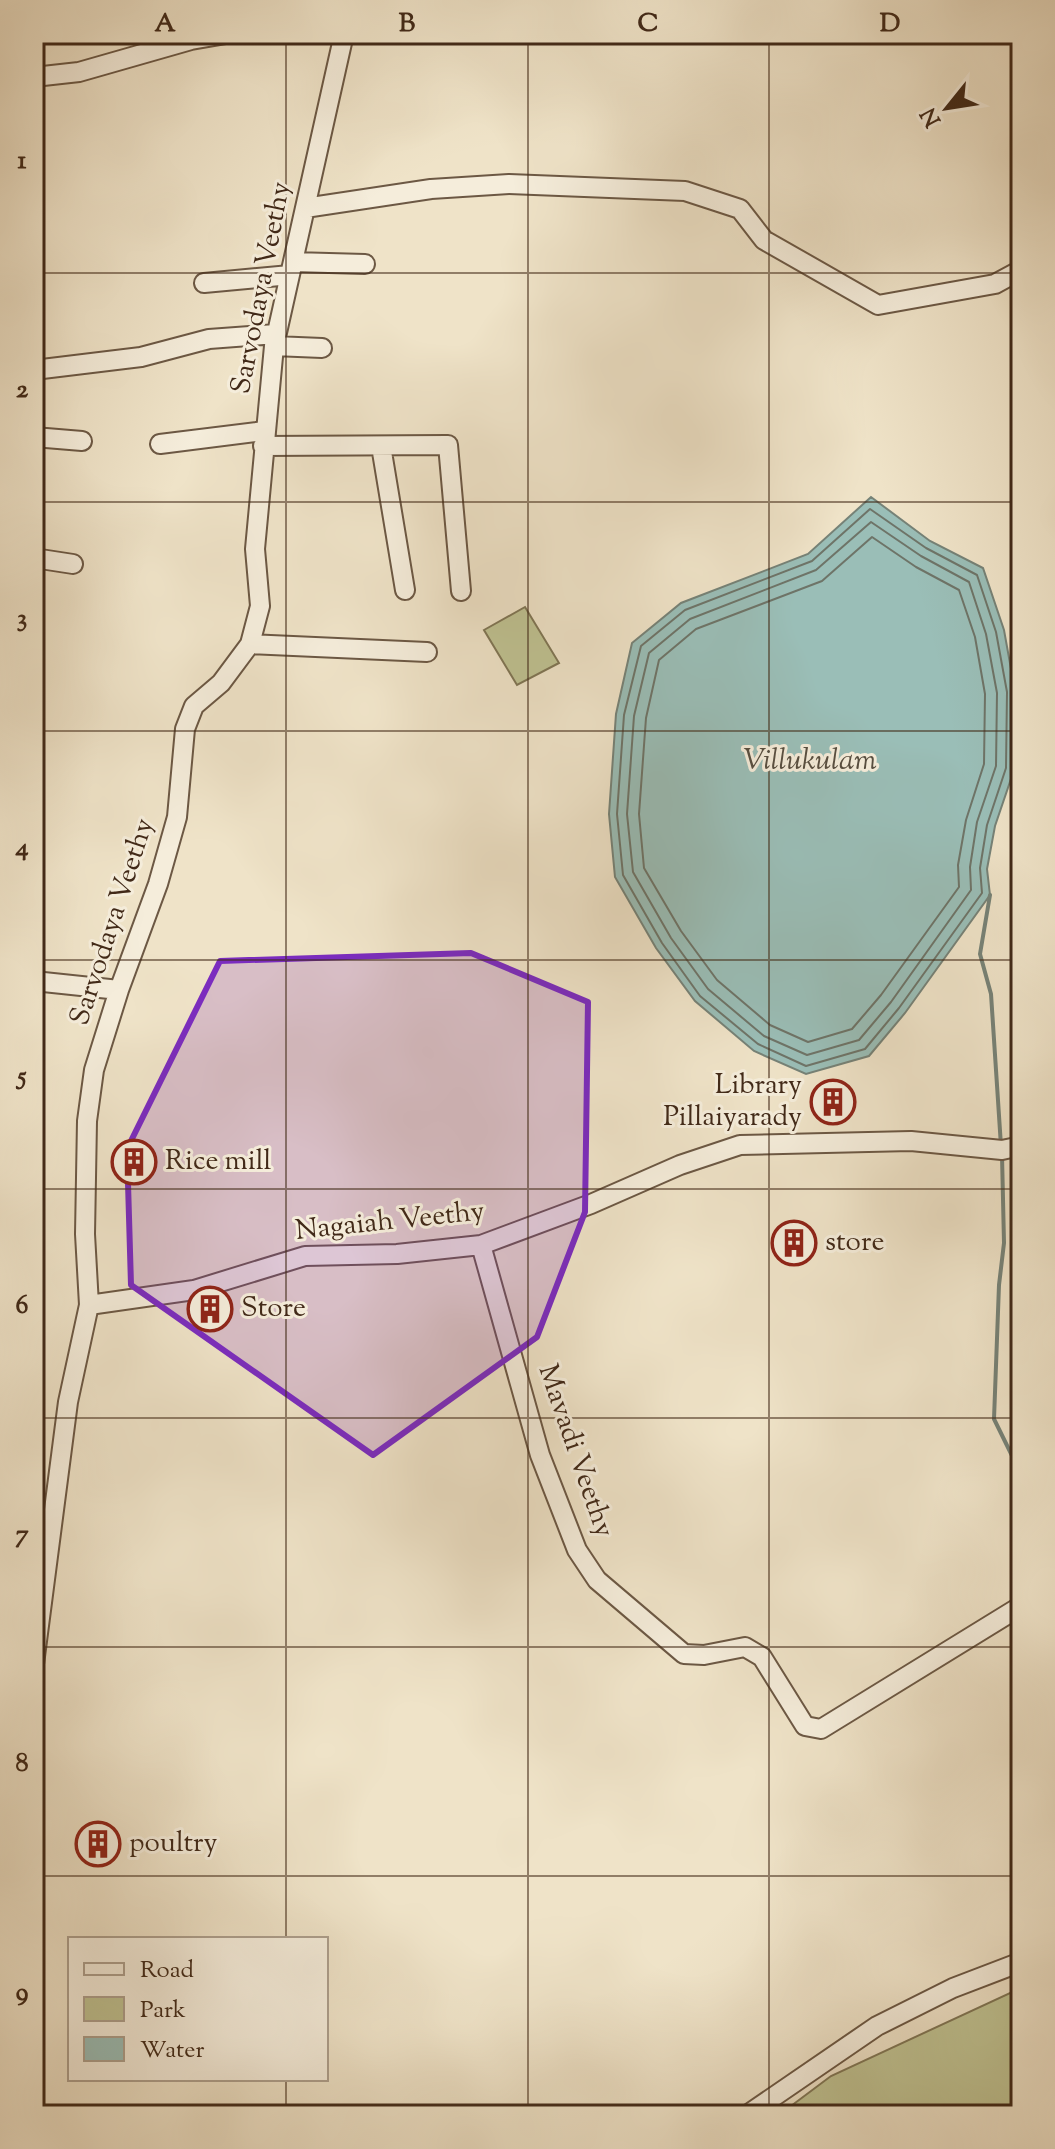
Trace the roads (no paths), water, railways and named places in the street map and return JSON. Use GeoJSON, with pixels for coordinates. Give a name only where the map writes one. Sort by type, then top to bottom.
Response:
{"type":"FeatureCollection","features":[{"type":"Feature","properties":{"kind":"street"},"geometry":{"type":"LineString","coordinates":[[34,77],[79,72],[191,40],[226,34]]}},
{"type":"Feature","properties":{"kind":"street","name":"Sarvodaya Veethy"},"geometry":{"type":"LineString","coordinates":[[34,1664],[68,1402],[89,1305],[85,1234],[87,1121],[94,1070],[158,884],[177,817],[185,729],[189,717],[194,706],[221,683],[250,644],[260,606],[255,549],[263,439],[275,340],[344,34]]}},
{"type":"Feature","properties":{"kind":"street"},"geometry":{"type":"LineString","coordinates":[[305,208],[431,189],[509,184],[685,191],[740,209],[764,240],[878,305],[995,284],[1021,270]]}},
{"type":"Feature","properties":{"kind":"street"},"geometry":{"type":"LineString","coordinates":[[204,283],[291,269],[365,264]]}},
{"type":"Feature","properties":{"kind":"street"},"geometry":{"type":"LineString","coordinates":[[34,370],[141,357],[209,339],[275,340],[322,348]]}},
{"type":"Feature","properties":{"kind":"street"},"geometry":{"type":"LineString","coordinates":[[34,437],[82,441]]}},
{"type":"Feature","properties":{"kind":"street"},"geometry":{"type":"LineString","coordinates":[[160,444],[263,439],[381,446],[448,445],[461,591]]}},
{"type":"Feature","properties":{"kind":"street"},"geometry":{"type":"LineString","coordinates":[[381,446],[405,590]]}},
{"type":"Feature","properties":{"kind":"street"},"geometry":{"type":"LineString","coordinates":[[34,558],[73,564]]}},
{"type":"Feature","properties":{"kind":"street"},"geometry":{"type":"LineString","coordinates":[[250,644],[427,652]]}},
{"type":"Feature","properties":{"kind":"street"},"geometry":{"type":"LineString","coordinates":[[34,981],[119,990]]}},
{"type":"Feature","properties":{"kind":"street","name":"Nagaiah Veethy"},"geometry":{"type":"LineString","coordinates":[[89,1305],[194,1290],[305,1256],[397,1254],[481,1245],[591,1204],[680,1165],[740,1145],[911,1141],[1002,1150],[1021,1146]]}},
{"type":"Feature","properties":{"kind":"street","name":"Mavadi Veethy"},"geometry":{"type":"LineString","coordinates":[[481,1245],[540,1455],[577,1550],[597,1580],[684,1654],[704,1655],[745,1647],[762,1657],[805,1726],[821,1729],[1021,1606]]}},
{"type":"Feature","properties":{"kind":"street"},"geometry":{"type":"LineString","coordinates":[[747,2115],[877,2026],[953,1988],[1021,1962]]}},
{"type":"Feature","properties":{"kind":"water","name":"Villukulam"},"geometry":{"type":"Polygon","coordinates":[[[871,497],[930,541],[983,568],[1004,630],[1015,691],[1014,770],[995,826],[987,869],[990,895],[905,1013],[869,1056],[806,1074],[754,1051],[695,1001],[656,948],[615,877],[609,814],[616,714],[632,643],[681,603],[808,554],[871,497]]]}},
{"type":"Feature","properties":{"kind":"waterway"},"geometry":{"type":"LineString","coordinates":[[990,895],[980,954],[991,994],[1001,1146]]}},
{"type":"Feature","properties":{"kind":"waterway"},"geometry":{"type":"LineString","coordinates":[[1002,1155],[1004,1243],[999,1285],[994,1419],[1021,1474]]}},
{"type":"Feature","properties":{"kind":"place","name":"Library Pillaiyarady"},"geometry":{"type":"Point","coordinates":[833,1102]}},
{"type":"Feature","properties":{"kind":"place","name":"Rice mill"},"geometry":{"type":"Point","coordinates":[134,1162]}},
{"type":"Feature","properties":{"kind":"place","name":"store"},"geometry":{"type":"Point","coordinates":[794,1243]}},
{"type":"Feature","properties":{"kind":"place","name":"Store"},"geometry":{"type":"Point","coordinates":[210,1309]}},
{"type":"Feature","properties":{"kind":"place","name":"poultry"},"geometry":{"type":"Point","coordinates":[98,1844]}}]}
